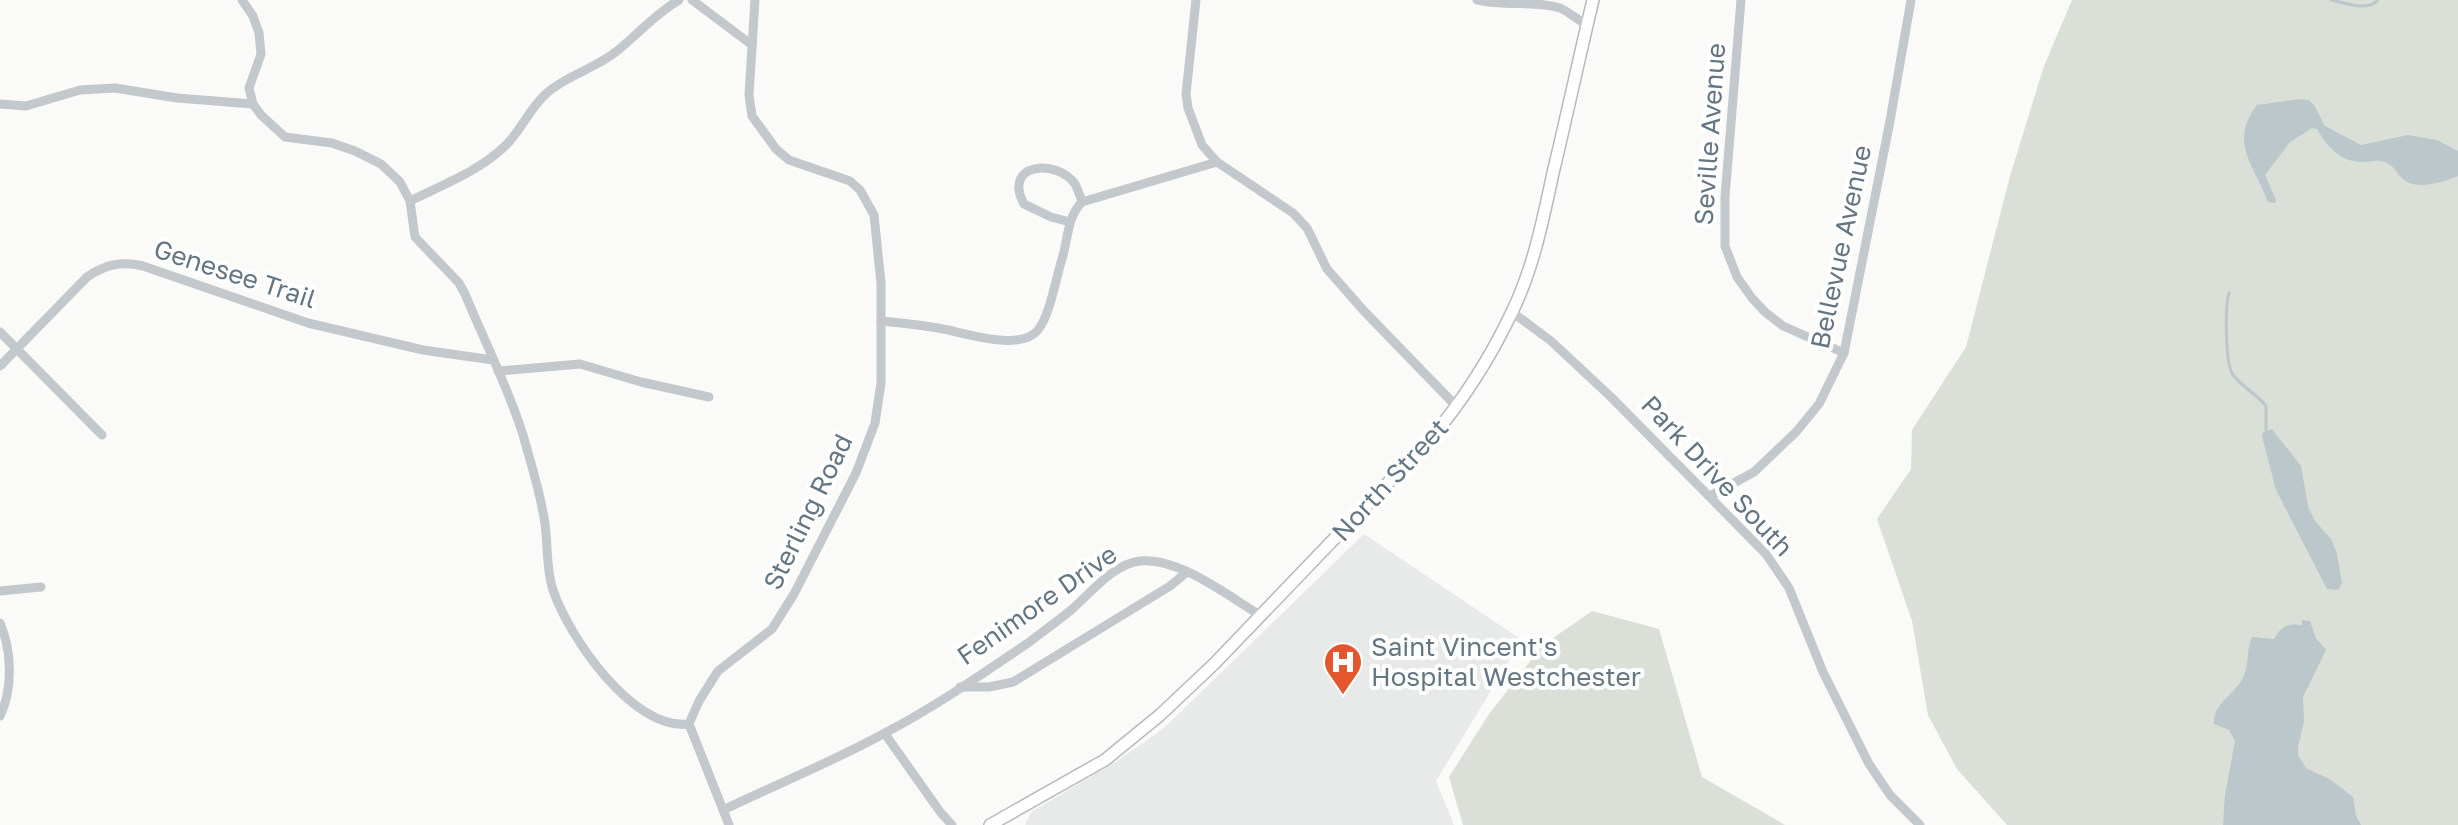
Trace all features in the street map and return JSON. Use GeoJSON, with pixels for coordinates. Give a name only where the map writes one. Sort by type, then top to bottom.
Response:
{"type":"FeatureCollection","features":[{"type":"Feature","properties":{"kind":"main road","name":"North Street"},"geometry":{"type":"LineString","coordinates":[[990,825],[1105,760],[1181,694],[1432,437],[1457,407],[1512,312],[1528,273],[1593,0]]}},
{"type":"Feature","properties":{"kind":"street"},"geometry":{"type":"LineString","coordinates":[[242,0],[253,16],[259,38],[261,54],[249,88],[253,104],[261,115],[285,137],[332,143],[355,151],[381,164],[400,182],[410,201],[415,237],[459,283],[522,432],[545,526],[552,587],[570,630],[619,692],[663,722],[689,724],[729,825]]}},
{"type":"Feature","properties":{"kind":"street"},"geometry":{"type":"LineString","coordinates":[[410,201],[486,161],[505,146],[522,126],[535,103],[550,89],[616,53],[656,16],[679,0]]}},
{"type":"Feature","properties":{"kind":"street"},"geometry":{"type":"LineString","coordinates":[[692,0],[752,45]]}},
{"type":"Feature","properties":{"kind":"street","name":"Sterling Road"},"geometry":{"type":"LineString","coordinates":[[689,724],[718,671],[764,636],[781,617],[856,473],[875,423],[881,383],[881,283],[874,215],[860,190],[850,181],[789,160],[767,140],[752,116],[749,95],[755,0]]}},
{"type":"Feature","properties":{"kind":"street"},"geometry":{"type":"LineString","coordinates":[[1196,0],[1186,94],[1202,145],[1217,162],[1293,213],[1307,228],[1327,269],[1457,407]]}},
{"type":"Feature","properties":{"kind":"street"},"geometry":{"type":"LineString","coordinates":[[1477,0],[1549,6],[1562,9],[1587,25]]}},
{"type":"Feature","properties":{"kind":"street","name":"Seville Avenue"},"geometry":{"type":"LineString","coordinates":[[1741,0],[1725,197],[1725,246],[1737,277],[1765,312],[1783,326],[1844,353]]}},
{"type":"Feature","properties":{"kind":"street","name":"Bellevue Avenue"},"geometry":{"type":"LineString","coordinates":[[1710,496],[1754,472],[1796,432],[1819,404],[1844,353],[1911,0]]}},
{"type":"Feature","properties":{"kind":"street"},"geometry":{"type":"LineString","coordinates":[[0,104],[26,106],[80,90],[115,88],[177,98],[253,104]]}},
{"type":"Feature","properties":{"kind":"street"},"geometry":{"type":"LineString","coordinates":[[881,321],[945,329],[987,340],[1028,337],[1036,332],[1045,315],[1070,222],[1082,202],[1217,162]]}},
{"type":"Feature","properties":{"kind":"street"},"geometry":{"type":"LineString","coordinates":[[1070,222],[1024,204],[1019,189],[1020,179],[1031,169],[1052,169],[1072,180],[1082,202]]}},
{"type":"Feature","properties":{"kind":"street","name":"Genesee Trail"},"geometry":{"type":"LineString","coordinates":[[0,366],[87,277],[111,265],[126,262],[308,323],[423,350],[493,360]]}},
{"type":"Feature","properties":{"kind":"street","name":"Park Drive South"},"geometry":{"type":"LineString","coordinates":[[1512,312],[1551,341],[1766,554],[1785,582],[1823,672],[1869,764],[1890,795],[1920,825]]}},
{"type":"Feature","properties":{"kind":"street"},"geometry":{"type":"LineString","coordinates":[[0,332],[102,435]]}},
{"type":"Feature","properties":{"kind":"street"},"geometry":{"type":"LineString","coordinates":[[498,371],[580,364],[709,397]]}},
{"type":"Feature","properties":{"kind":"street","name":"Fenimore Drive"},"geometry":{"type":"LineString","coordinates":[[723,810],[885,734],[1029,642],[1129,563],[1159,562],[1187,572],[1260,615]]}},
{"type":"Feature","properties":{"kind":"street","name":"Fenimore Drive"},"geometry":{"type":"LineString","coordinates":[[959,687],[989,687],[1013,682],[1170,586],[1187,572]]}},
{"type":"Feature","properties":{"kind":"street"},"geometry":{"type":"LineString","coordinates":[[0,591],[41,587]]}},
{"type":"Feature","properties":{"kind":"street"},"geometry":{"type":"LineString","coordinates":[[0,623],[9,649],[8,692],[0,716]]}},
{"type":"Feature","properties":{"kind":"street"},"geometry":{"type":"LineString","coordinates":[[885,734],[952,825]]}},
{"type":"Feature","properties":{"kind":"shaded area"},"geometry":{"type":"Polygon","coordinates":[[[2072,0],[2458,0],[2458,825],[2007,825],[1957,769],[1928,715],[1912,621],[1877,519],[1911,469],[1912,430],[1966,347],[2010,176],[2044,66],[2072,0]]]}},
{"type":"Feature","properties":{"kind":"shaded area"},"geometry":{"type":"Polygon","coordinates":[[[2309,100],[2314,105],[2325,126],[2361,145],[2408,135],[2437,140],[2458,151],[2458,176],[2430,184],[2409,183],[2385,162],[2352,161],[2339,155],[2317,129],[2312,128],[2290,142],[2265,175],[2276,200],[2275,203],[2268,202],[2247,154],[2245,131],[2257,105],[2309,100]]]}},
{"type":"Feature","properties":{"kind":"shaded area"},"geometry":{"type":"Polygon","coordinates":[[[2272,429],[2301,466],[2308,506],[2315,521],[2331,539],[2342,583],[2338,590],[2327,589],[2276,490],[2262,436],[2263,432],[2272,429]]]}},
{"type":"Feature","properties":{"kind":"shaded area","name":"Saint Vincent's Hospital Westchester"},"geometry":{"type":"Polygon","coordinates":[[[1364,534],[1522,640],[1436,781],[1454,825],[1025,825],[1031,812],[1117,761],[1164,728],[1364,534]]]}},
{"type":"Feature","properties":{"kind":"shaded area"},"geometry":{"type":"Polygon","coordinates":[[[1592,611],[1659,629],[1702,777],[1785,825],[1463,825],[1449,777],[1489,714],[1543,645],[1592,611]]]}},
{"type":"Feature","properties":{"kind":"shaded area"},"geometry":{"type":"Polygon","coordinates":[[[2302,620],[2310,621],[2316,638],[2326,650],[2303,697],[2304,721],[2298,755],[2306,768],[2331,780],[2353,797],[2361,825],[2223,825],[2235,741],[2229,730],[2214,724],[2217,711],[2244,675],[2252,637],[2274,639],[2285,626],[2302,625],[2302,620]]]}},
{"type":"Feature","properties":{"kind":"waterway"},"geometry":{"type":"LineString","coordinates":[[2331,0],[2362,6],[2378,0]]}},
{"type":"Feature","properties":{"kind":"waterway"},"geometry":{"type":"LineString","coordinates":[[2229,293],[2226,335],[2230,369],[2266,406],[2266,430]]}},
{"type":"Feature","properties":{"kind":"place","name":"Saint Vincent's Hospital Westchester"},"geometry":{"type":"Point","coordinates":[1343,696]}}]}
